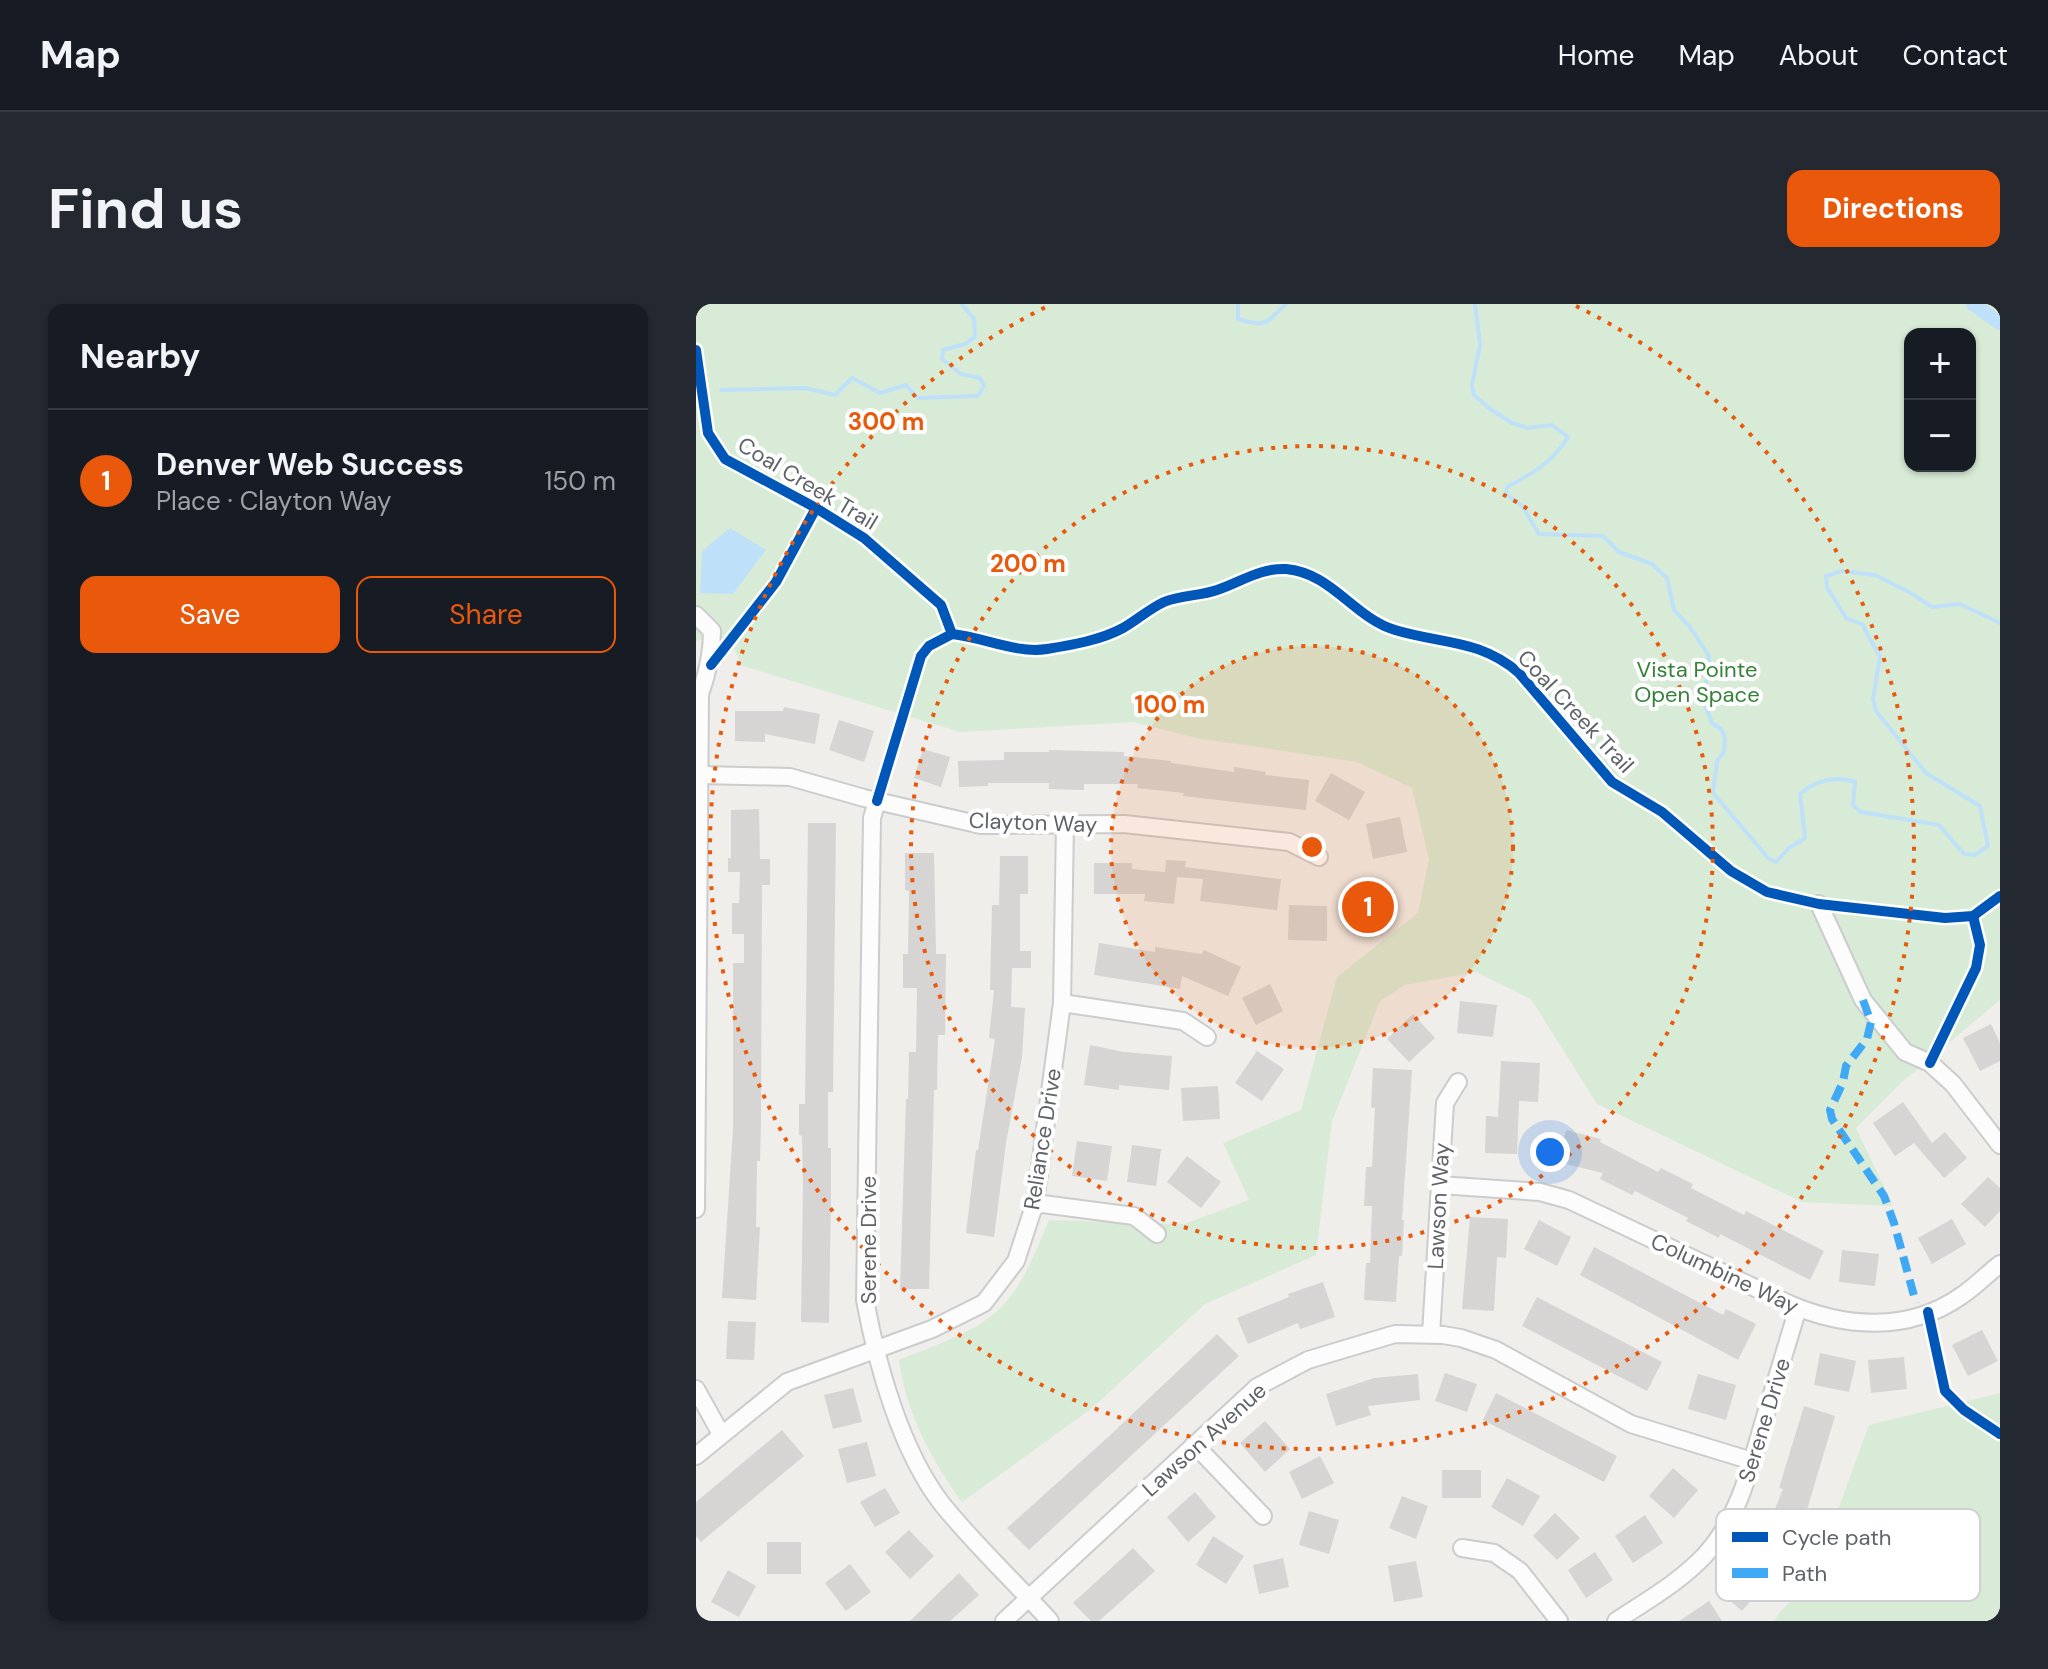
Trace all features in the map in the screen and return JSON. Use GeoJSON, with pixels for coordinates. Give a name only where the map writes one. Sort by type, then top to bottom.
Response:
{"type":"FeatureCollection","features":[{"type":"Feature","properties":{"kind":"street"},"geometry":{"type":"LineString","coordinates":[[696,615],[712,631],[711,665],[700,694],[696,1209]]}},
{"type":"Feature","properties":{"kind":"street","name":"Clayton Way"},"geometry":{"type":"LineString","coordinates":[[701,775],[790,777],[981,825],[1124,824],[1289,842],[1319,857]]}},
{"type":"Feature","properties":{"kind":"street","name":"Serene Drive"},"geometry":{"type":"LineString","coordinates":[[877,801],[872,818],[865,1300],[874,1350],[908,1444],[923,1475],[943,1504],[1050,1621]]}},
{"type":"Feature","properties":{"kind":"street","name":"Reliance Drive"},"geometry":{"type":"LineString","coordinates":[[696,1456],[787,1382],[932,1329],[984,1303],[1016,1261],[1035,1203],[1062,1003],[1065,824]]}},
{"type":"Feature","properties":{"kind":"street"},"geometry":{"type":"LineString","coordinates":[[1819,904],[1863,1000],[1905,1052],[1930,1063],[1953,1084],[2000,1145]]}},
{"type":"Feature","properties":{"kind":"street"},"geometry":{"type":"LineString","coordinates":[[1062,1003],[1183,1021],[1207,1037]]}},
{"type":"Feature","properties":{"kind":"street","name":"Lawson Way"},"geometry":{"type":"LineString","coordinates":[[1431,1334],[1445,1103],[1458,1082]]}},
{"type":"Feature","properties":{"kind":"street","name":"Columbine Way"},"geometry":{"type":"LineString","coordinates":[[1440,1185],[1540,1192],[1569,1200],[1798,1308],[1849,1321],[1878,1324],[1904,1321],[1961,1297],[2000,1264]]}},
{"type":"Feature","properties":{"kind":"street"},"geometry":{"type":"LineString","coordinates":[[1035,1203],[1134,1216],[1157,1234]]}},
{"type":"Feature","properties":{"kind":"street","name":"Serene Drive"},"geometry":{"type":"LineString","coordinates":[[1735,1509],[1798,1308]]}},
{"type":"Feature","properties":{"kind":"street","name":"Lawson Avenue"},"geometry":{"type":"LineString","coordinates":[[1004,1621],[1257,1387],[1308,1360],[1395,1334],[1461,1338],[1496,1350],[1631,1424],[1752,1461]]}},
{"type":"Feature","properties":{"kind":"street"},"geometry":{"type":"LineString","coordinates":[[696,1389],[721,1434]]}},
{"type":"Feature","properties":{"kind":"street"},"geometry":{"type":"LineString","coordinates":[[1194,1444],[1263,1516]]}},
{"type":"Feature","properties":{"kind":"street","name":"Serene Drive"},"geometry":{"type":"LineString","coordinates":[[1616,1621],[1683,1576],[1716,1541]]}},
{"type":"Feature","properties":{"kind":"street"},"geometry":{"type":"LineString","coordinates":[[1462,1548],[1494,1553],[1520,1571],[1559,1621]]}},
{"type":"Feature","properties":{"kind":"green space","name":"Vista Pointe Open Space"},"geometry":{"type":"Polygon","coordinates":[[[696,304],[2000,304],[2000,1000],[1902,1082],[1856,1128],[1893,1206],[1802,1202],[1597,1104],[1531,999],[1476,972],[1405,985],[1380,1001],[1332,1121],[1316,1255],[1205,1304],[1091,1409],[962,1502],[940,1469],[914,1417],[899,1360],[965,1332],[1000,1308],[1023,1278],[1049,1220],[1184,1224],[1249,1200],[1223,1143],[1301,1110],[1337,977],[1418,913],[1429,859],[1412,788],[1357,762],[1196,738],[1134,722],[960,732],[740,665],[730,645],[712,638],[696,641],[696,304]]]}},
{"type":"Feature","properties":{"kind":"green space"},"geometry":{"type":"Polygon","coordinates":[[[2000,1393],[2000,1621],[1773,1621],[1790,1601],[1980,1601],[1980,1509],[1838,1509],[1869,1425],[2000,1393]]]}},
{"type":"Feature","properties":{"kind":"water"},"geometry":{"type":"Polygon","coordinates":[[[730,528],[766,550],[733,594],[700,593],[702,551],[730,528]]]}},
{"type":"Feature","properties":{"kind":"building"},"geometry":{"type":"Polygon","coordinates":[[[784,707],[820,714],[815,744],[765,734],[765,742],[735,741],[735,711],[783,711],[784,707]]]}},
{"type":"Feature","properties":{"kind":"building"},"geometry":{"type":"Polygon","coordinates":[[[839,720],[874,731],[864,762],[829,750],[839,720]]]}},
{"type":"Feature","properties":{"kind":"building"},"geometry":{"type":"Polygon","coordinates":[[[923,749],[950,757],[941,787],[914,778],[923,749]]]}},
{"type":"Feature","properties":{"kind":"building"},"geometry":{"type":"Polygon","coordinates":[[[1004,752],[1124,752],[1124,756],[1234,772],[1234,767],[1266,772],[1265,775],[1309,780],[1306,810],[1183,796],[1184,793],[1137,788],[1138,784],[1084,784],[1084,790],[1049,789],[1049,783],[988,783],[988,786],[959,787],[958,761],[1004,760],[1004,752]]]}},
{"type":"Feature","properties":{"kind":"building"},"geometry":{"type":"Polygon","coordinates":[[[1331,773],[1365,792],[1349,820],[1315,801],[1331,773]]]}},
{"type":"Feature","properties":{"kind":"building"},"geometry":{"type":"Polygon","coordinates":[[[759,809],[760,859],[770,859],[770,885],[762,885],[761,1122],[756,1227],[760,1227],[756,1300],[722,1298],[733,1129],[733,963],[744,963],[744,934],[732,934],[732,903],[739,903],[740,872],[728,872],[731,810],[759,809]]]}},
{"type":"Feature","properties":{"kind":"building"},"geometry":{"type":"Polygon","coordinates":[[[1400,817],[1407,852],[1373,859],[1366,824],[1400,817]]]}},
{"type":"Feature","properties":{"kind":"building"},"geometry":{"type":"Polygon","coordinates":[[[808,823],[836,823],[833,1092],[828,1092],[828,1148],[831,1148],[829,1323],[801,1322],[803,1185],[799,1104],[805,1104],[808,823]]]}},
{"type":"Feature","properties":{"kind":"building"},"geometry":{"type":"Polygon","coordinates":[[[905,853],[934,853],[936,954],[946,954],[945,1035],[938,1035],[937,1090],[934,1090],[929,1289],[900,1289],[906,1099],[909,1052],[916,1052],[917,988],[903,988],[903,954],[908,954],[909,891],[905,890],[905,853]]]}},
{"type":"Feature","properties":{"kind":"building"},"geometry":{"type":"Polygon","coordinates":[[[1000,856],[1028,856],[1028,894],[1020,894],[1020,951],[1031,951],[1031,968],[1012,968],[1011,1007],[1025,1008],[1022,1057],[1006,1143],[994,1237],[966,1233],[995,1039],[989,1038],[994,990],[990,990],[992,905],[999,905],[1000,856]]]}},
{"type":"Feature","properties":{"kind":"building"},"geometry":{"type":"Polygon","coordinates":[[[1166,860],[1186,861],[1185,867],[1281,879],[1277,910],[1200,901],[1203,879],[1177,877],[1174,904],[1144,901],[1145,894],[1094,894],[1094,863],[1132,863],[1132,869],[1165,872],[1166,860]]]}},
{"type":"Feature","properties":{"kind":"building"},"geometry":{"type":"Polygon","coordinates":[[[1370,882],[1392,900],[1367,931],[1345,914],[1370,882]]]}},
{"type":"Feature","properties":{"kind":"building"},"geometry":{"type":"Polygon","coordinates":[[[1289,905],[1327,906],[1327,941],[1288,940],[1289,905]]]}},
{"type":"Feature","properties":{"kind":"building"},"geometry":{"type":"Polygon","coordinates":[[[1099,943],[1155,952],[1155,947],[1202,954],[1204,950],[1241,967],[1228,996],[1182,976],[1180,989],[1094,975],[1099,943]]]}},
{"type":"Feature","properties":{"kind":"building"},"geometry":{"type":"Polygon","coordinates":[[[1270,984],[1283,1011],[1256,1025],[1242,998],[1270,984]]]}},
{"type":"Feature","properties":{"kind":"building"},"geometry":{"type":"Polygon","coordinates":[[[1460,1001],[1497,1005],[1493,1037],[1457,1033],[1460,1001]]]}},
{"type":"Feature","properties":{"kind":"building"},"geometry":{"type":"Polygon","coordinates":[[[1413,1014],[1435,1038],[1409,1062],[1387,1039],[1413,1014]]]}},
{"type":"Feature","properties":{"kind":"building"},"geometry":{"type":"Polygon","coordinates":[[[1991,1024],[2000,1043],[2000,1061],[1980,1071],[1963,1038],[1991,1024]]]}},
{"type":"Feature","properties":{"kind":"building"},"geometry":{"type":"Polygon","coordinates":[[[1090,1045],[1124,1052],[1172,1056],[1169,1090],[1119,1085],[1119,1090],[1084,1085],[1090,1045]]]}},
{"type":"Feature","properties":{"kind":"building"},"geometry":{"type":"Polygon","coordinates":[[[1257,1051],[1284,1069],[1262,1101],[1235,1083],[1257,1051]]]}},
{"type":"Feature","properties":{"kind":"building"},"geometry":{"type":"Polygon","coordinates":[[[1501,1061],[1540,1063],[1538,1102],[1519,1101],[1517,1154],[1485,1153],[1486,1116],[1498,1117],[1501,1061]]]}},
{"type":"Feature","properties":{"kind":"building"},"geometry":{"type":"Polygon","coordinates":[[[1373,1068],[1412,1070],[1402,1256],[1399,1256],[1396,1302],[1364,1300],[1366,1263],[1370,1263],[1372,1206],[1364,1206],[1366,1167],[1372,1167],[1375,1108],[1371,1107],[1373,1068]]]}},
{"type":"Feature","properties":{"kind":"building"},"geometry":{"type":"Polygon","coordinates":[[[1218,1086],[1220,1119],[1183,1121],[1181,1088],[1218,1086]]]}},
{"type":"Feature","properties":{"kind":"building"},"geometry":{"type":"Polygon","coordinates":[[[1903,1102],[1932,1143],[1945,1132],[1967,1158],[1944,1178],[1914,1143],[1895,1156],[1873,1123],[1903,1102]]]}},
{"type":"Feature","properties":{"kind":"building"},"geometry":{"type":"Polygon","coordinates":[[[1566,1130],[1601,1139],[1600,1142],[1658,1172],[1661,1168],[1693,1184],[1691,1188],[1744,1215],[1746,1211],[1824,1251],[1810,1280],[1720,1234],[1719,1238],[1635,1191],[1632,1195],[1600,1179],[1603,1173],[1558,1162],[1566,1130]]]}},
{"type":"Feature","properties":{"kind":"building"},"geometry":{"type":"Polygon","coordinates":[[[1077,1141],[1112,1146],[1107,1181],[1072,1176],[1077,1141]]]}},
{"type":"Feature","properties":{"kind":"building"},"geometry":{"type":"Polygon","coordinates":[[[1132,1145],[1161,1149],[1156,1186],[1127,1182],[1132,1145]]]}},
{"type":"Feature","properties":{"kind":"building"},"geometry":{"type":"Polygon","coordinates":[[[1187,1156],[1221,1182],[1201,1208],[1167,1182],[1187,1156]]]}},
{"type":"Feature","properties":{"kind":"building"},"geometry":{"type":"Polygon","coordinates":[[[1988,1177],[2000,1188],[2000,1211],[1985,1227],[1961,1204],[1988,1177]]]}},
{"type":"Feature","properties":{"kind":"building"},"geometry":{"type":"Polygon","coordinates":[[[1470,1217],[1508,1219],[1506,1258],[1497,1257],[1494,1311],[1462,1309],[1470,1217]]]}},
{"type":"Feature","properties":{"kind":"building"},"geometry":{"type":"Polygon","coordinates":[[[1952,1219],[1966,1244],[1932,1264],[1918,1238],[1952,1219]]]}},
{"type":"Feature","properties":{"kind":"building"},"geometry":{"type":"Polygon","coordinates":[[[1539,1220],[1571,1237],[1557,1266],[1524,1249],[1539,1220]]]}},
{"type":"Feature","properties":{"kind":"building"},"geometry":{"type":"Polygon","coordinates":[[[1594,1247],[1723,1315],[1726,1309],[1756,1324],[1738,1360],[1580,1275],[1594,1247]]]}},
{"type":"Feature","properties":{"kind":"building"},"geometry":{"type":"Polygon","coordinates":[[[1842,1250],[1879,1254],[1875,1286],[1839,1282],[1842,1250]]]}},
{"type":"Feature","properties":{"kind":"building"},"geometry":{"type":"Polygon","coordinates":[[[1323,1282],[1335,1317],[1300,1329],[1298,1323],[1248,1344],[1237,1318],[1289,1297],[1288,1294],[1323,1282]]]}},
{"type":"Feature","properties":{"kind":"building"},"geometry":{"type":"Polygon","coordinates":[[[1537,1297],[1662,1362],[1647,1391],[1522,1326],[1537,1297]]]}},
{"type":"Feature","properties":{"kind":"building"},"geometry":{"type":"Polygon","coordinates":[[[728,1321],[756,1322],[754,1360],[726,1359],[728,1321]]]}},
{"type":"Feature","properties":{"kind":"building"},"geometry":{"type":"Polygon","coordinates":[[[1982,1330],[1998,1361],[1968,1376],[1952,1345],[1982,1330]]]}},
{"type":"Feature","properties":{"kind":"building"},"geometry":{"type":"Polygon","coordinates":[[[1217,1334],[1239,1356],[1029,1550],[1007,1528],[1217,1334]]]}},
{"type":"Feature","properties":{"kind":"building"},"geometry":{"type":"Polygon","coordinates":[[[1820,1353],[1856,1361],[1849,1392],[1814,1385],[1820,1353]]]}},
{"type":"Feature","properties":{"kind":"building"},"geometry":{"type":"Polygon","coordinates":[[[1904,1357],[1907,1389],[1871,1393],[1868,1360],[1904,1357]]]}},
{"type":"Feature","properties":{"kind":"building"},"geometry":{"type":"Polygon","coordinates":[[[1445,1373],[1477,1384],[1467,1412],[1435,1401],[1445,1373]]]}},
{"type":"Feature","properties":{"kind":"building"},"geometry":{"type":"Polygon","coordinates":[[[1418,1374],[1420,1400],[1368,1406],[1371,1415],[1336,1426],[1326,1394],[1374,1378],[1418,1374]]]}},
{"type":"Feature","properties":{"kind":"building"},"geometry":{"type":"Polygon","coordinates":[[[1698,1374],[1736,1385],[1726,1420],[1688,1409],[1698,1374]]]}},
{"type":"Feature","properties":{"kind":"building"},"geometry":{"type":"Polygon","coordinates":[[[853,1388],[862,1422],[833,1429],[824,1395],[853,1388]]]}},
{"type":"Feature","properties":{"kind":"building"},"geometry":{"type":"Polygon","coordinates":[[[1496,1393],[1617,1456],[1604,1482],[1483,1420],[1496,1393]]]}},
{"type":"Feature","properties":{"kind":"building"},"geometry":{"type":"Polygon","coordinates":[[[1804,1406],[1835,1416],[1807,1509],[1775,1509],[1783,1489],[1779,1488],[1804,1406]]]}},
{"type":"Feature","properties":{"kind":"building"},"geometry":{"type":"Polygon","coordinates":[[[1265,1421],[1290,1449],[1265,1472],[1240,1443],[1265,1421]]]}},
{"type":"Feature","properties":{"kind":"building"},"geometry":{"type":"Polygon","coordinates":[[[782,1430],[804,1456],[701,1542],[696,1536],[696,1502],[782,1430]]]}},
{"type":"Feature","properties":{"kind":"building"},"geometry":{"type":"Polygon","coordinates":[[[867,1442],[876,1476],[847,1483],[838,1449],[867,1442]]]}},
{"type":"Feature","properties":{"kind":"building"},"geometry":{"type":"Polygon","coordinates":[[[1320,1456],[1334,1483],[1302,1499],[1289,1472],[1320,1456]]]}},
{"type":"Feature","properties":{"kind":"building"},"geometry":{"type":"Polygon","coordinates":[[[1673,1468],[1698,1490],[1674,1518],[1649,1496],[1673,1468]]]}},
{"type":"Feature","properties":{"kind":"building"},"geometry":{"type":"Polygon","coordinates":[[[1442,1470],[1481,1470],[1481,1498],[1442,1498],[1442,1470]]]}},
{"type":"Feature","properties":{"kind":"building"},"geometry":{"type":"Polygon","coordinates":[[[1507,1478],[1540,1496],[1523,1526],[1491,1507],[1507,1478]]]}},
{"type":"Feature","properties":{"kind":"building"},"geometry":{"type":"Polygon","coordinates":[[[885,1488],[900,1513],[875,1527],[860,1502],[885,1488]]]}},
{"type":"Feature","properties":{"kind":"building"},"geometry":{"type":"Polygon","coordinates":[[[1195,1492],[1216,1517],[1188,1542],[1167,1517],[1195,1492]]]}},
{"type":"Feature","properties":{"kind":"building"},"geometry":{"type":"Polygon","coordinates":[[[1402,1496],[1428,1506],[1416,1539],[1389,1528],[1402,1496]]]}},
{"type":"Feature","properties":{"kind":"building"},"geometry":{"type":"Polygon","coordinates":[[[1309,1511],[1339,1520],[1329,1554],[1299,1545],[1309,1511]]]}},
{"type":"Feature","properties":{"kind":"building"},"geometry":{"type":"Polygon","coordinates":[[[1555,1513],[1580,1538],[1557,1560],[1533,1536],[1555,1513]]]}},
{"type":"Feature","properties":{"kind":"building"},"geometry":{"type":"Polygon","coordinates":[[[1645,1515],[1663,1543],[1633,1563],[1615,1536],[1645,1515]]]}},
{"type":"Feature","properties":{"kind":"building"},"geometry":{"type":"Polygon","coordinates":[[[909,1530],[934,1556],[910,1579],[885,1552],[909,1530]]]}},
{"type":"Feature","properties":{"kind":"building"},"geometry":{"type":"Polygon","coordinates":[[[1213,1536],[1244,1556],[1226,1584],[1196,1565],[1213,1536]]]}},
{"type":"Feature","properties":{"kind":"building"},"geometry":{"type":"Polygon","coordinates":[[[767,1542],[801,1542],[801,1574],[767,1574],[767,1542]]]}},
{"type":"Feature","properties":{"kind":"building"},"geometry":{"type":"Polygon","coordinates":[[[1133,1548],[1155,1571],[1099,1621],[1091,1621],[1073,1603],[1133,1548]]]}},
{"type":"Feature","properties":{"kind":"building"},"geometry":{"type":"Polygon","coordinates":[[[1595,1552],[1613,1580],[1586,1598],[1568,1570],[1595,1552]]]}},
{"type":"Feature","properties":{"kind":"building"},"geometry":{"type":"Polygon","coordinates":[[[1283,1558],[1289,1587],[1259,1594],[1253,1565],[1283,1558]]]}},
{"type":"Feature","properties":{"kind":"building"},"geometry":{"type":"Polygon","coordinates":[[[1416,1561],[1423,1597],[1394,1602],[1388,1566],[1416,1561]]]}},
{"type":"Feature","properties":{"kind":"building"},"geometry":{"type":"Polygon","coordinates":[[[850,1564],[871,1592],[846,1611],[825,1583],[850,1564]]]}},
{"type":"Feature","properties":{"kind":"building"},"geometry":{"type":"Polygon","coordinates":[[[728,1570],[756,1586],[739,1617],[711,1602],[728,1570]]]}},
{"type":"Feature","properties":{"kind":"building"},"geometry":{"type":"Polygon","coordinates":[[[959,1573],[979,1595],[950,1621],[910,1621],[959,1573]]]}},
{"type":"Feature","properties":{"kind":"building"},"geometry":{"type":"Polygon","coordinates":[[[1709,1601],[1722,1621],[1679,1621],[1709,1601]]]}},
{"type":"Feature","properties":{"kind":"building"},"geometry":{"type":"Polygon","coordinates":[[[1731,1601],[1751,1601],[1742,1611],[1731,1601]]]}},
{"type":"Feature","properties":{"kind":"waterway"},"geometry":{"type":"LineString","coordinates":[[721,390],[805,388],[835,395],[852,378],[880,393],[906,385],[918,398],[978,396],[984,386],[980,378],[961,374],[942,359],[943,350],[965,344],[975,337],[974,319],[962,304]]}},
{"type":"Feature","properties":{"kind":"waterway"},"geometry":{"type":"LineString","coordinates":[[1238,304],[1238,319],[1255,323],[1265,322],[1286,304]]}},
{"type":"Feature","properties":{"kind":"waterway"},"geometry":{"type":"LineString","coordinates":[[1475,304],[1480,345],[1472,385],[1474,395],[1512,423],[1528,428],[1552,425],[1568,437],[1556,454],[1507,487],[1506,494],[1522,506],[1539,534],[1603,536],[1619,552],[1652,564],[1667,578],[1674,610],[1690,627],[1709,656],[1704,702],[1712,723],[1721,729],[1725,738],[1724,752],[1717,761],[1713,793],[1769,859],[1776,862],[1789,848],[1805,838],[1800,794],[1833,779],[1855,782],[1853,805],[1861,812],[1939,825],[1964,854],[1975,855],[1988,846],[1980,806],[1926,773],[1876,711],[1873,699],[1880,657],[1862,624],[1846,618],[1827,587],[1826,576],[1842,571],[1875,575],[1932,607],[1960,604],[2000,623]]}},
{"type":"Feature","properties":{"kind":"waterway"},"geometry":{"type":"LineString","coordinates":[[1973,304],[2000,323]]}},
{"type":"Feature","properties":{"kind":"marked path"},"geometry":{"type":"LineString","coordinates":[[1863,1000],[1871,1022],[1867,1039],[1846,1066],[1843,1082],[1830,1110],[1832,1119],[1884,1196],[1916,1303]]}},
{"type":"Feature","properties":{"kind":"cycle path","name":"Coal Creek Trail"},"geometry":{"type":"LineString","coordinates":[[696,350],[708,433],[725,459],[864,538],[941,605],[952,634],[1023,649],[1066,646],[1114,632],[1170,600],[1211,592],[1276,569],[1302,572],[1317,578],[1380,624],[1475,648],[1504,662],[1519,673],[1612,782],[1662,812],[1731,871],[1767,892],[1819,904],[1945,918],[1973,916],[2000,896]]}},
{"type":"Feature","properties":{"kind":"cycle path","name":"Coal Creek Trail"},"geometry":{"type":"LineString","coordinates":[[711,665],[776,582],[816,508]]}},
{"type":"Feature","properties":{"kind":"cycle path"},"geometry":{"type":"LineString","coordinates":[[877,801],[921,656],[929,646],[952,634]]}},
{"type":"Feature","properties":{"kind":"cycle path"},"geometry":{"type":"LineString","coordinates":[[1930,1063],[1976,968],[1980,945],[1973,916]]}},
{"type":"Feature","properties":{"kind":"cycle path"},"geometry":{"type":"LineString","coordinates":[[1928,1312],[1945,1391],[1964,1410],[2000,1434]]}},
{"type":"Feature","properties":{"kind":"place","name":"Denver Web Success"},"geometry":{"type":"Point","coordinates":[1368,907]}}]}
